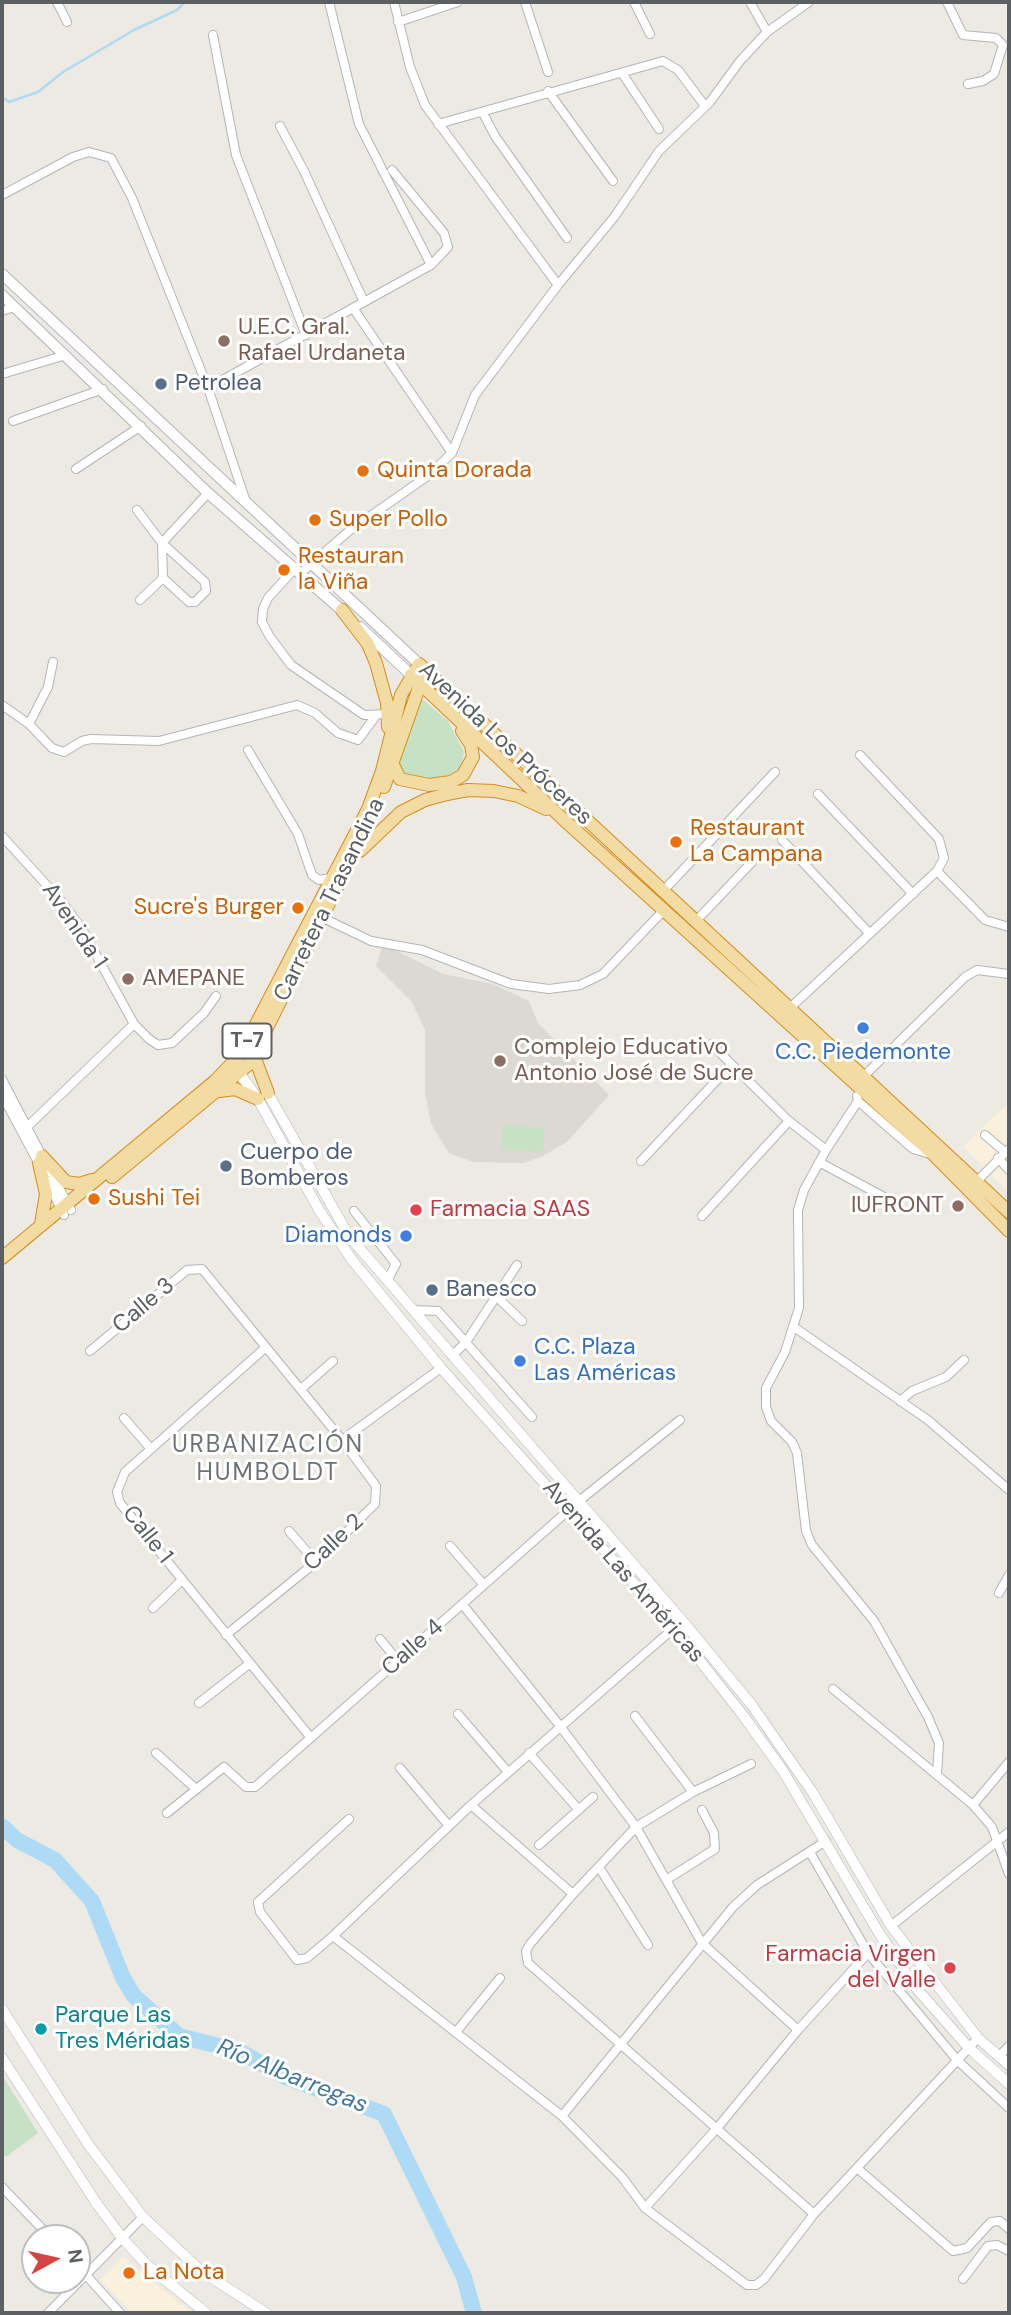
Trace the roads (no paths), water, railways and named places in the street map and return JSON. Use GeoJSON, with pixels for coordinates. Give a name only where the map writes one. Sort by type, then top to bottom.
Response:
{"type":"FeatureCollection","features":[{"type":"Feature","properties":{"kind":"highway"},"geometry":{"type":"LineString","coordinates":[[342,610],[368,644],[383,685],[382,716],[389,745]]}},
{"type":"Feature","properties":{"kind":"highway","name":"Carretera Trasandina"},"geometry":{"type":"LineString","coordinates":[[317,915],[331,878],[368,809],[389,745],[401,695],[423,667]]}},
{"type":"Feature","properties":{"kind":"highway","name":"Avenida Los Próceres"},"geometry":{"type":"LineString","coordinates":[[423,667],[790,1007],[859,1081],[1009,1231]]}},
{"type":"Feature","properties":{"kind":"highway","name":"Carretera Trasandina"},"geometry":{"type":"LineString","coordinates":[[2,1258],[40,1225],[65,1209],[219,1091],[243,1063],[317,915],[352,858],[393,765],[415,679]]}},
{"type":"Feature","properties":{"kind":"highway","name":"Avenida Los Próceres"},"geometry":{"type":"LineString","coordinates":[[415,679],[664,910],[977,1181],[1009,1212]]}},
{"type":"Feature","properties":{"kind":"highway"},"geometry":{"type":"LineString","coordinates":[[393,765],[400,779],[429,785],[451,782],[463,775],[473,757],[471,745],[453,716]]}},
{"type":"Feature","properties":{"kind":"highway"},"geometry":{"type":"LineString","coordinates":[[352,858],[401,812],[425,800],[457,792],[494,791],[519,796],[562,818]]}},
{"type":"Feature","properties":{"kind":"highway","name":"Carretera Trasandina"},"geometry":{"type":"LineString","coordinates":[[2,1265],[99,1177],[243,1063]]}},
{"type":"Feature","properties":{"kind":"highway"},"geometry":{"type":"LineString","coordinates":[[243,1063],[263,1096]]}},
{"type":"Feature","properties":{"kind":"highway"},"geometry":{"type":"LineString","coordinates":[[219,1091],[235,1089],[263,1096]]}},
{"type":"Feature","properties":{"kind":"highway"},"geometry":{"type":"LineString","coordinates":[[41,1159],[66,1182],[79,1184],[99,1177]]}},
{"type":"Feature","properties":{"kind":"highway"},"geometry":{"type":"LineString","coordinates":[[40,1225],[46,1194],[41,1159]]}},
{"type":"Feature","properties":{"kind":"main road","name":"Avenida Los Próceres"},"geometry":{"type":"LineString","coordinates":[[2,274],[423,667]]}},
{"type":"Feature","properties":{"kind":"main road","name":"Avenida Los Próceres"},"geometry":{"type":"LineString","coordinates":[[2,295],[103,389],[208,493],[299,570],[415,679]]}},
{"type":"Feature","properties":{"kind":"street"},"geometry":{"type":"LineString","coordinates":[[57,2],[67,22]]}},
{"type":"Feature","properties":{"kind":"street"},"geometry":{"type":"LineString","coordinates":[[329,2],[359,124],[431,265]]}},
{"type":"Feature","properties":{"kind":"street"},"geometry":{"type":"LineString","coordinates":[[394,2],[410,67],[425,105],[558,285]]}},
{"type":"Feature","properties":{"kind":"street"},"geometry":{"type":"LineString","coordinates":[[398,22],[457,2]]}},
{"type":"Feature","properties":{"kind":"street"},"geometry":{"type":"LineString","coordinates":[[525,2],[548,72]]}},
{"type":"Feature","properties":{"kind":"street"},"geometry":{"type":"LineString","coordinates":[[634,2],[650,34]]}},
{"type":"Feature","properties":{"kind":"street"},"geometry":{"type":"LineString","coordinates":[[750,2],[767,32]]}},
{"type":"Feature","properties":{"kind":"street"},"geometry":{"type":"LineString","coordinates":[[382,716],[364,715],[291,665],[262,622],[268,598],[299,570],[429,475],[452,453],[475,396],[558,285],[615,216],[659,151],[705,106],[767,32],[809,2]]}},
{"type":"Feature","properties":{"kind":"street"},"geometry":{"type":"LineString","coordinates":[[947,2],[963,35],[996,38],[1003,45],[993,74],[983,82],[968,84]]}},
{"type":"Feature","properties":{"kind":"street"},"geometry":{"type":"LineString","coordinates":[[213,35],[236,155],[306,335]]}},
{"type":"Feature","properties":{"kind":"street"},"geometry":{"type":"LineString","coordinates":[[438,124],[453,118],[483,113],[548,91],[663,61],[670,63],[705,106]]}},
{"type":"Feature","properties":{"kind":"street"},"geometry":{"type":"LineString","coordinates":[[622,72],[659,129]]}},
{"type":"Feature","properties":{"kind":"street"},"geometry":{"type":"LineString","coordinates":[[548,91],[613,181]]}},
{"type":"Feature","properties":{"kind":"street"},"geometry":{"type":"LineString","coordinates":[[483,113],[495,136],[567,238]]}},
{"type":"Feature","properties":{"kind":"street"},"geometry":{"type":"LineString","coordinates":[[280,126],[304,170],[364,302]]}},
{"type":"Feature","properties":{"kind":"street"},"geometry":{"type":"LineString","coordinates":[[2,195],[72,157],[89,152],[111,158],[132,198],[208,388],[247,505]]}},
{"type":"Feature","properties":{"kind":"street"},"geometry":{"type":"LineString","coordinates":[[208,388],[431,265],[449,247],[448,242],[392,170]]}},
{"type":"Feature","properties":{"kind":"street"},"geometry":{"type":"LineString","coordinates":[[2,310],[14,307]]}},
{"type":"Feature","properties":{"kind":"street"},"geometry":{"type":"LineString","coordinates":[[353,308],[452,453]]}},
{"type":"Feature","properties":{"kind":"street"},"geometry":{"type":"LineString","coordinates":[[2,374],[66,355]]}},
{"type":"Feature","properties":{"kind":"street"},"geometry":{"type":"LineString","coordinates":[[13,421],[103,389]]}},
{"type":"Feature","properties":{"kind":"street"},"geometry":{"type":"LineString","coordinates":[[76,469],[141,426]]}},
{"type":"Feature","properties":{"kind":"street"},"geometry":{"type":"LineString","coordinates":[[140,600],[163,578],[162,543],[208,493]]}},
{"type":"Feature","properties":{"kind":"street"},"geometry":{"type":"LineString","coordinates":[[137,510],[162,543],[207,587],[195,602],[190,601],[163,578]]}},
{"type":"Feature","properties":{"kind":"street"},"geometry":{"type":"LineString","coordinates":[[29,724],[44,696],[53,662]]}},
{"type":"Feature","properties":{"kind":"street"},"geometry":{"type":"LineString","coordinates":[[2,705],[29,724],[52,748],[65,752],[82,741],[91,739],[159,741],[297,705],[315,713],[350,740],[358,740],[382,716]]}},
{"type":"Feature","properties":{"kind":"street"},"geometry":{"type":"LineString","coordinates":[[248,750],[299,834],[312,875],[319,880],[331,878]]}},
{"type":"Feature","properties":{"kind":"street"},"geometry":{"type":"LineString","coordinates":[[790,1007],[937,871],[944,858],[939,839],[860,755]]}},
{"type":"Feature","properties":{"kind":"street"},"geometry":{"type":"LineString","coordinates":[[665,889],[775,772]]}},
{"type":"Feature","properties":{"kind":"street"},"geometry":{"type":"LineString","coordinates":[[818,794],[913,894]]}},
{"type":"Feature","properties":{"kind":"street","name":"Avenida 1"},"geometry":{"type":"LineString","coordinates":[[2,836],[70,912],[134,1024]]}},
{"type":"Feature","properties":{"kind":"street"},"geometry":{"type":"LineString","coordinates":[[782,840],[869,933]]}},
{"type":"Feature","properties":{"kind":"street"},"geometry":{"type":"LineString","coordinates":[[697,920],[752,862]]}},
{"type":"Feature","properties":{"kind":"street"},"geometry":{"type":"LineString","coordinates":[[937,871],[985,920],[1009,927]]}},
{"type":"Feature","properties":{"kind":"street"},"geometry":{"type":"LineString","coordinates":[[317,915],[371,941],[422,950],[511,984],[549,989],[580,985],[603,974],[664,910]]}},
{"type":"Feature","properties":{"kind":"street"},"geometry":{"type":"LineString","coordinates":[[937,1774],[939,1743],[928,1717],[874,1621],[813,1545],[806,1531],[797,1453],[792,1443],[771,1421],[766,1407],[766,1388],[794,1327],[800,1296],[798,1210],[804,1190],[858,1101],[859,1081],[964,977],[977,970],[1009,974]]}},
{"type":"Feature","properties":{"kind":"street"},"geometry":{"type":"LineString","coordinates":[[27,1127],[134,1024],[159,1045],[172,1044],[204,1013],[216,996]]}},
{"type":"Feature","properties":{"kind":"street"},"geometry":{"type":"LineString","coordinates":[[711,1044],[789,1121],[826,1150]]}},
{"type":"Feature","properties":{"kind":"street","name":"Avenida Las Américas"},"geometry":{"type":"LineString","coordinates":[[243,1063],[349,1236],[751,1704],[813,1793],[891,1926],[978,2038],[1009,2065]]}},
{"type":"Feature","properties":{"kind":"street"},"geometry":{"type":"LineString","coordinates":[[641,1161],[731,1065]]}},
{"type":"Feature","properties":{"kind":"street"},"geometry":{"type":"LineString","coordinates":[[2,1079],[65,1209]]}},
{"type":"Feature","properties":{"kind":"street"},"geometry":{"type":"LineString","coordinates":[[2,1095],[41,1159]]}},
{"type":"Feature","properties":{"kind":"street","name":"Avenida Las Américas"},"geometry":{"type":"LineString","coordinates":[[263,1096],[334,1234],[441,1368],[674,1628],[743,1714],[917,1989],[969,2048],[1009,2084]]}},
{"type":"Feature","properties":{"kind":"street"},"geometry":{"type":"LineString","coordinates":[[858,1101],[913,1149],[933,1154]]}},
{"type":"Feature","properties":{"kind":"street"},"geometry":{"type":"LineString","coordinates":[[702,1216],[789,1121]]}},
{"type":"Feature","properties":{"kind":"street"},"geometry":{"type":"LineString","coordinates":[[977,1181],[1007,1151],[985,1135]]}},
{"type":"Feature","properties":{"kind":"street"},"geometry":{"type":"LineString","coordinates":[[998,1158],[1009,1170]]}},
{"type":"Feature","properties":{"kind":"street"},"geometry":{"type":"LineString","coordinates":[[819,1162],[884,1198]]}},
{"type":"Feature","properties":{"kind":"street"},"geometry":{"type":"LineString","coordinates":[[354,1211],[396,1264],[388,1279]]}},
{"type":"Feature","properties":{"kind":"street"},"geometry":{"type":"LineString","coordinates":[[452,1356],[466,1342],[517,1265]]}},
{"type":"Feature","properties":{"kind":"street","name":"Calle 2"},"geometry":{"type":"LineString","coordinates":[[202,1269],[342,1440],[376,1486],[377,1498],[375,1504],[316,1562],[226,1635]]}},
{"type":"Feature","properties":{"kind":"street","name":"Calle 3"},"geometry":{"type":"LineString","coordinates":[[90,1352],[187,1270],[202,1269]]}},
{"type":"Feature","properties":{"kind":"street"},"geometry":{"type":"LineString","coordinates":[[497,1297],[522,1321]]}},
{"type":"Feature","properties":{"kind":"street"},"geometry":{"type":"LineString","coordinates":[[413,1310],[438,1311],[532,1416]]}},
{"type":"Feature","properties":{"kind":"street"},"geometry":{"type":"LineString","coordinates":[[794,1327],[928,1420],[1009,1490]]}},
{"type":"Feature","properties":{"kind":"street","name":"Calle 1"},"geometry":{"type":"LineString","coordinates":[[265,1348],[125,1472],[117,1492],[120,1503],[311,1738]]}},
{"type":"Feature","properties":{"kind":"street"},"geometry":{"type":"LineString","coordinates":[[900,1401],[912,1391],[946,1377],[964,1360]]}},
{"type":"Feature","properties":{"kind":"street"},"geometry":{"type":"LineString","coordinates":[[301,1389],[333,1362]]}},
{"type":"Feature","properties":{"kind":"street"},"geometry":{"type":"LineString","coordinates":[[342,1440],[441,1368]]}},
{"type":"Feature","properties":{"kind":"street"},"geometry":{"type":"LineString","coordinates":[[497,1406],[508,1390]]}},
{"type":"Feature","properties":{"kind":"street"},"geometry":{"type":"LineString","coordinates":[[124,1419],[151,1449]]}},
{"type":"Feature","properties":{"kind":"street","name":"Calle 4"},"geometry":{"type":"LineString","coordinates":[[196,1789],[225,1767],[246,1787],[255,1787],[579,1501],[680,1420]]}},
{"type":"Feature","properties":{"kind":"street"},"geometry":{"type":"LineString","coordinates":[[289,1531],[316,1562]]}},
{"type":"Feature","properties":{"kind":"street"},"geometry":{"type":"LineString","coordinates":[[450,1546],[484,1586]]}},
{"type":"Feature","properties":{"kind":"street"},"geometry":{"type":"LineString","coordinates":[[999,1592],[1009,1575]]}},
{"type":"Feature","properties":{"kind":"street"},"geometry":{"type":"LineString","coordinates":[[153,1608],[183,1580]]}},
{"type":"Feature","properties":{"kind":"street"},"geometry":{"type":"LineString","coordinates":[[463,1605],[560,1726],[635,1827],[702,1943],[798,2030]]}},
{"type":"Feature","properties":{"kind":"street"},"geometry":{"type":"LineString","coordinates":[[349,1819],[260,1899],[258,1905],[297,1959],[307,1958],[333,1936],[471,1805],[674,1628]]}},
{"type":"Feature","properties":{"kind":"street"},"geometry":{"type":"LineString","coordinates":[[380,1639],[398,1661]]}},
{"type":"Feature","properties":{"kind":"street"},"geometry":{"type":"LineString","coordinates":[[199,1703],[249,1664]]}},
{"type":"Feature","properties":{"kind":"street"},"geometry":{"type":"LineString","coordinates":[[833,1689],[973,1805],[992,1827],[1009,1874]]}},
{"type":"Feature","properties":{"kind":"street"},"geometry":{"type":"LineString","coordinates":[[458,1714],[508,1772]]}},
{"type":"Feature","properties":{"kind":"street"},"geometry":{"type":"LineString","coordinates":[[635,1716],[693,1792]]}},
{"type":"Feature","properties":{"kind":"street"},"geometry":{"type":"LineString","coordinates":[[156,1753],[196,1789],[167,1813]]}},
{"type":"Feature","properties":{"kind":"street"},"geometry":{"type":"LineString","coordinates":[[529,1753],[579,1810]]}},
{"type":"Feature","properties":{"kind":"street"},"geometry":{"type":"LineString","coordinates":[[973,1805],[1009,1762]]}},
{"type":"Feature","properties":{"kind":"street"},"geometry":{"type":"LineString","coordinates":[[751,1764],[693,1792],[635,1827],[573,1894],[526,1951],[528,1963],[814,2214]]}},
{"type":"Feature","properties":{"kind":"street"},"geometry":{"type":"LineString","coordinates":[[400,1768],[449,1826]]}},
{"type":"Feature","properties":{"kind":"street"},"geometry":{"type":"LineString","coordinates":[[539,1845],[593,1797]]}},
{"type":"Feature","properties":{"kind":"street"},"geometry":{"type":"LineString","coordinates":[[471,1805],[573,1894]]}},
{"type":"Feature","properties":{"kind":"street"},"geometry":{"type":"LineString","coordinates":[[666,1880],[715,1849],[714,1833],[702,1810]]}},
{"type":"Feature","properties":{"kind":"street"},"geometry":{"type":"LineString","coordinates":[[891,1926],[1009,1832]]}},
{"type":"Feature","properties":{"kind":"street"},"geometry":{"type":"LineString","coordinates":[[562,2116],[733,1907],[757,1885],[811,1854],[826,1842]]}},
{"type":"Feature","properties":{"kind":"street"},"geometry":{"type":"LineString","coordinates":[[811,1854],[868,1952],[957,2060],[1009,2108]]}},
{"type":"Feature","properties":{"kind":"street"},"geometry":{"type":"LineString","coordinates":[[599,1867],[648,1945]]}},
{"type":"Feature","properties":{"kind":"street"},"geometry":{"type":"LineString","coordinates":[[333,1936],[562,2116],[622,2177],[645,2208],[742,2283],[752,2286],[764,2279],[814,2214],[978,2038]]}},
{"type":"Feature","properties":{"kind":"street"},"geometry":{"type":"LineString","coordinates":[[645,2208],[868,1952]]}},
{"type":"Feature","properties":{"kind":"street"},"geometry":{"type":"LineString","coordinates":[[456,2032],[500,1978]]}},
{"type":"Feature","properties":{"kind":"street"},"geometry":{"type":"LineString","coordinates":[[2,2009],[88,2144],[143,2217],[201,2271],[266,2313]]}},
{"type":"Feature","properties":{"kind":"street"},"geometry":{"type":"LineString","coordinates":[[999,2056],[1009,2046]]}},
{"type":"Feature","properties":{"kind":"street"},"geometry":{"type":"LineString","coordinates":[[2,2058],[97,2204],[123,2239],[146,2264],[206,2313]]}},
{"type":"Feature","properties":{"kind":"street"},"geometry":{"type":"LineString","coordinates":[[856,2168],[953,2251],[967,2248],[991,2221],[1000,2221],[1009,2229]]}},
{"type":"Feature","properties":{"kind":"street"},"geometry":{"type":"LineString","coordinates":[[2,2187],[38,2224]]}},
{"type":"Feature","properties":{"kind":"street"},"geometry":{"type":"LineString","coordinates":[[91,2272],[143,2217]]}},
{"type":"Feature","properties":{"kind":"street"},"geometry":{"type":"LineString","coordinates":[[963,2279],[988,2246],[997,2245],[1009,2251]]}},
{"type":"Feature","properties":{"kind":"street"},"geometry":{"type":"LineString","coordinates":[[91,2282],[120,2313]]}},
{"type":"Feature","properties":{"kind":"street"},"geometry":{"type":"LineString","coordinates":[[48,2313],[68,2294]]}},
{"type":"Feature","properties":{"kind":"waterway"},"geometry":{"type":"LineString","coordinates":[[2,97],[9,102],[38,92],[63,72],[134,30],[177,10],[185,2]]}},
{"type":"Feature","properties":{"kind":"waterway","name":"Río Albarregas"},"geometry":{"type":"LineString","coordinates":[[2,1826],[17,1840],[55,1860],[92,1901],[123,1978],[134,1996],[179,2036],[239,2051],[283,2076],[384,2114],[464,2277],[474,2313]]}},
{"type":"Feature","properties":{"kind":"place","name":"U.E.C. Gral. Rafael Urdaneta"},"geometry":{"type":"Point","coordinates":[224,341]}},
{"type":"Feature","properties":{"kind":"place","name":"Petrolea"},"geometry":{"type":"Point","coordinates":[161,384]}},
{"type":"Feature","properties":{"kind":"place","name":"Quinta Dorada"},"geometry":{"type":"Point","coordinates":[363,471]}},
{"type":"Feature","properties":{"kind":"place","name":"Super Pollo"},"geometry":{"type":"Point","coordinates":[315,520]}},
{"type":"Feature","properties":{"kind":"place","name":"Restauran la Viña"},"geometry":{"type":"Point","coordinates":[284,570]}},
{"type":"Feature","properties":{"kind":"place","name":"Restaurant La Campana"},"geometry":{"type":"Point","coordinates":[676,842]}},
{"type":"Feature","properties":{"kind":"place","name":"Sucre's Burger"},"geometry":{"type":"Point","coordinates":[298,908]}},
{"type":"Feature","properties":{"kind":"place","name":"AMEPANE"},"geometry":{"type":"Point","coordinates":[128,979]}},
{"type":"Feature","properties":{"kind":"place","name":"C.C. Piedemonte"},"geometry":{"type":"Point","coordinates":[863,1028]}},
{"type":"Feature","properties":{"kind":"place","name":"Complejo Educativo Antonio José de Sucre"},"geometry":{"type":"Point","coordinates":[500,1061]}},
{"type":"Feature","properties":{"kind":"place","name":"Cuerpo de Bomberos"},"geometry":{"type":"Point","coordinates":[226,1166]}},
{"type":"Feature","properties":{"kind":"place","name":"Sushi Tei"},"geometry":{"type":"Point","coordinates":[94,1199]}},
{"type":"Feature","properties":{"kind":"place","name":"IUFRONT"},"geometry":{"type":"Point","coordinates":[958,1206]}},
{"type":"Feature","properties":{"kind":"place","name":"Farmacia SAAS"},"geometry":{"type":"Point","coordinates":[416,1210]}},
{"type":"Feature","properties":{"kind":"place","name":"Diamonds"},"geometry":{"type":"Point","coordinates":[406,1236]}},
{"type":"Feature","properties":{"kind":"place","name":"Banesco"},"geometry":{"type":"Point","coordinates":[432,1290]}},
{"type":"Feature","properties":{"kind":"place","name":"C.C. Plaza Las Américas"},"geometry":{"type":"Point","coordinates":[520,1361]}},
{"type":"Feature","properties":{"kind":"place","name":"Farmacia Virgen del Valle"},"geometry":{"type":"Point","coordinates":[950,1968]}},
{"type":"Feature","properties":{"kind":"place","name":"Parque Las Tres Méridas"},"geometry":{"type":"Point","coordinates":[41,2029]}},
{"type":"Feature","properties":{"kind":"place","name":"La Nota"},"geometry":{"type":"Point","coordinates":[129,2273]}},
{"type":"Feature","properties":{"kind":"district","name":"URBANIZACIÓN HUMBOLDT"},"geometry":{"type":"Point","coordinates":[268,1460]}}]}
